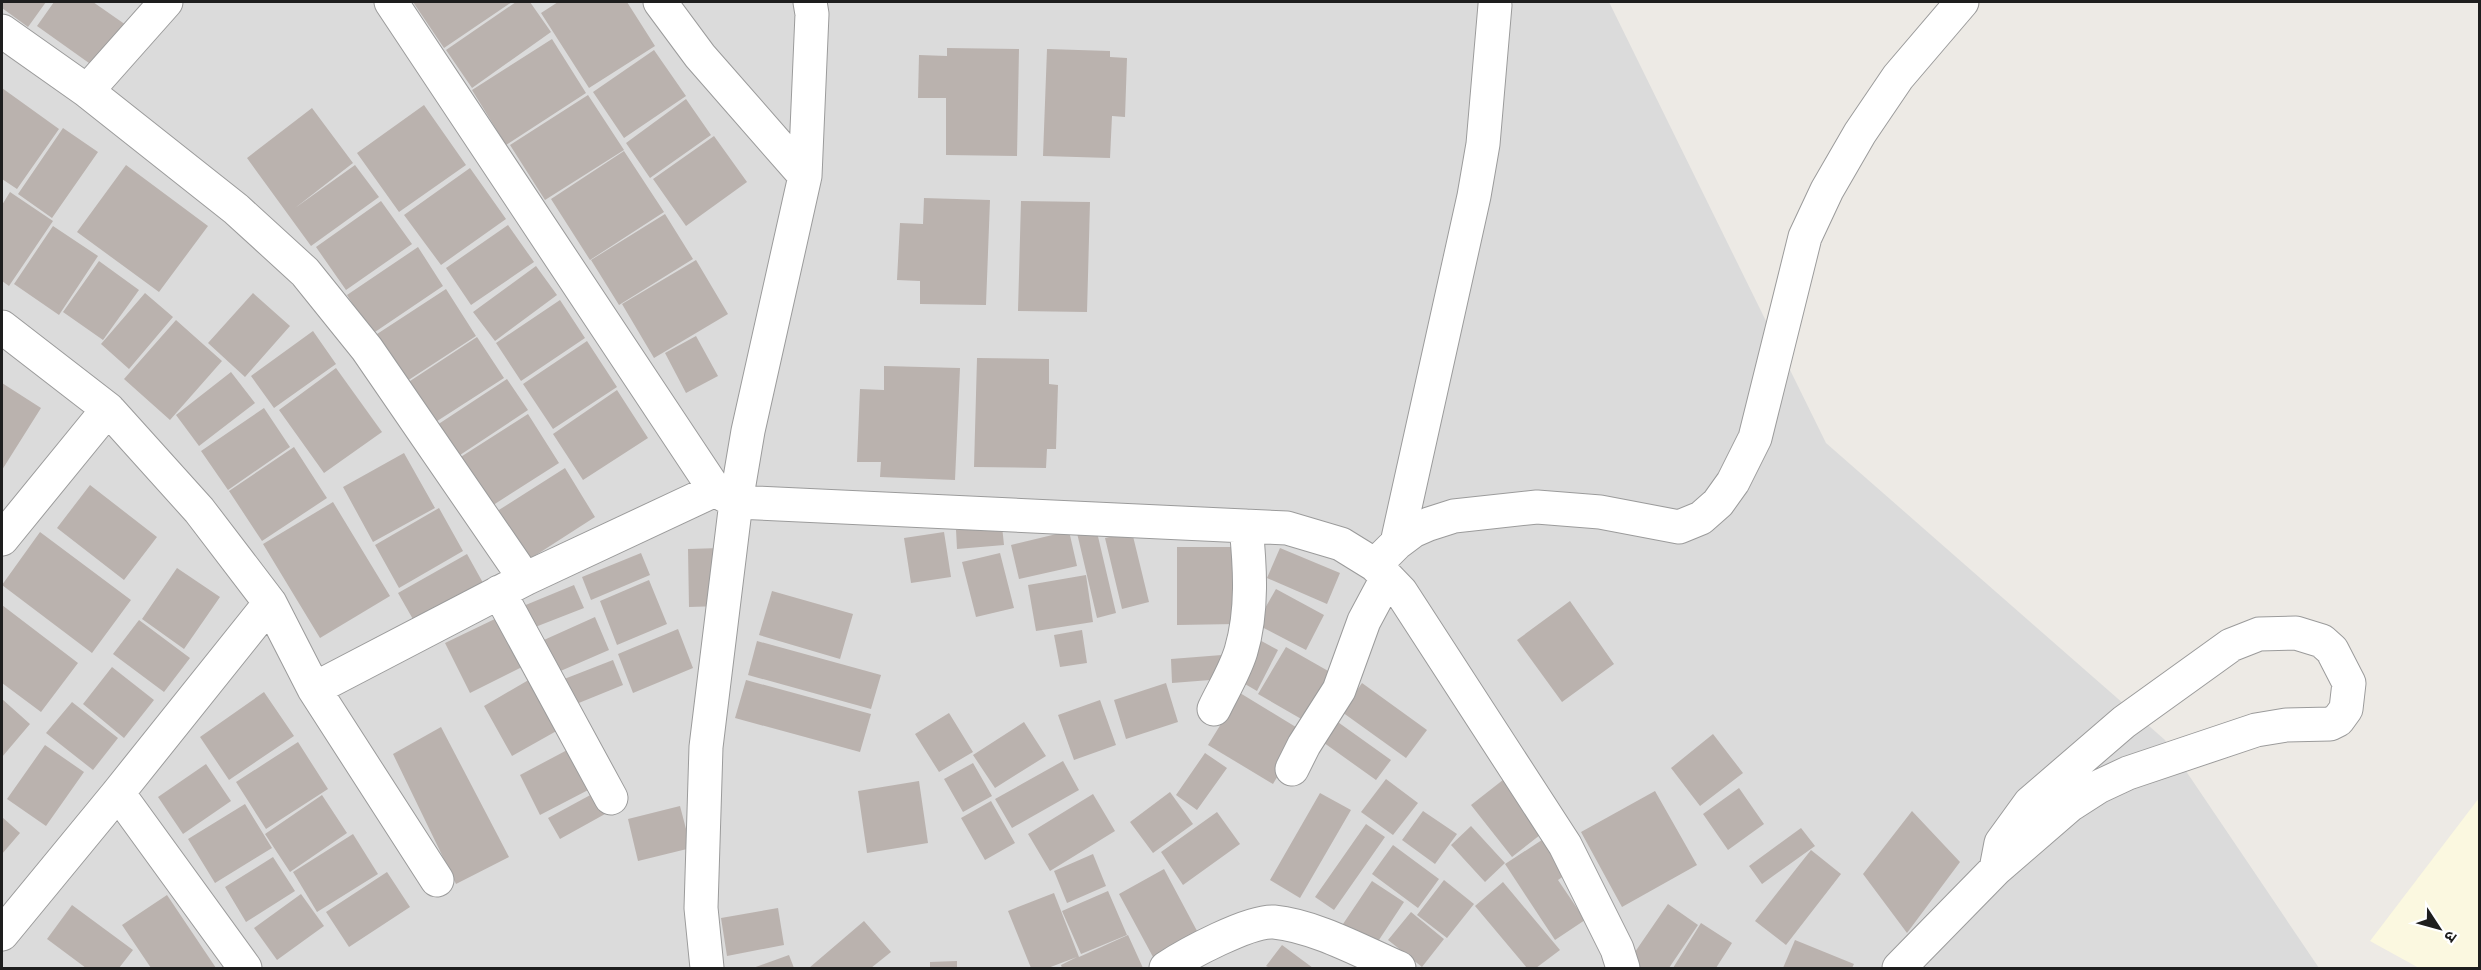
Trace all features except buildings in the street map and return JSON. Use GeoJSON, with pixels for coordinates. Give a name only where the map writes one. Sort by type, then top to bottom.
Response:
{"type":"FeatureCollection","features":[{"type":"Feature","properties":{"kind":"street"},"geometry":{"type":"LineString","coordinates":[[87,91],[166,2]]}},
{"type":"Feature","properties":{"kind":"street"},"geometry":{"type":"LineString","coordinates":[[391,2],[725,496]]}},
{"type":"Feature","properties":{"kind":"street"},"geometry":{"type":"LineString","coordinates":[[660,2],[699,56],[805,176]]}},
{"type":"Feature","properties":{"kind":"street"},"geometry":{"type":"LineString","coordinates":[[707,969],[701,908],[706,747],[725,496],[748,431],[805,176],[812,14],[810,2]]}},
{"type":"Feature","properties":{"kind":"street"},"geometry":{"type":"LineString","coordinates":[[1292,770],[1304,746],[1339,690],[1386,562],[1474,196],[1502,2]]}},
{"type":"Feature","properties":{"kind":"street"},"geometry":{"type":"LineString","coordinates":[[1386,562],[1429,524],[1454,516],[1537,507],[1600,512],[1679,527],[1701,518],[1718,503],[1734,482],[1755,438],[1805,237],[1827,190],[1860,133],[1898,77],[1962,2]]}},
{"type":"Feature","properties":{"kind":"street"},"geometry":{"type":"LineString","coordinates":[[2,31],[87,91],[236,209],[305,272],[367,349],[512,586],[610,798]]}},
{"type":"Feature","properties":{"kind":"street"},"geometry":{"type":"LineString","coordinates":[[2,327],[108,409],[199,510],[270,603],[314,689],[437,880]]}},
{"type":"Feature","properties":{"kind":"street"},"geometry":{"type":"LineString","coordinates":[[2,539],[108,409]]}},
{"type":"Feature","properties":{"kind":"street"},"geometry":{"type":"LineString","coordinates":[[314,689],[512,586],[725,496],[1287,528],[1341,544],[1386,562],[1401,592],[1565,846],[1617,949],[1623,969]]}},
{"type":"Feature","properties":{"kind":"street"},"geometry":{"type":"LineString","coordinates":[[1214,709],[1241,650],[1247,621],[1250,570],[1246,526]]}},
{"type":"Feature","properties":{"kind":"street"},"geometry":{"type":"LineString","coordinates":[[2,934],[118,794],[270,603]]}},
{"type":"Feature","properties":{"kind":"street"},"geometry":{"type":"LineString","coordinates":[[1899,969],[1996,869],[2070,805],[2098,787],[2128,773],[2256,730],[2286,725],[2330,724],[2338,720],[2346,709],[2349,683],[2332,650],[2322,641],[2296,633],[2259,634],[2231,645],[2124,722],[2030,803],[2001,843],[1996,869]]}},
{"type":"Feature","properties":{"kind":"street"},"geometry":{"type":"LineString","coordinates":[[118,794],[245,969]]}},
{"type":"Feature","properties":{"kind":"street"},"geometry":{"type":"LineString","coordinates":[[1166,969],[1237,930],[1273,922],[1327,936],[1399,969]]}},
{"type":"Feature","properties":{"kind":"shaded area"},"geometry":{"type":"Polygon","coordinates":[[[2,2],[1609,2],[1826,443],[2165,740],[2319,968],[2,968],[2,2]]]}},
{"type":"Feature","properties":{"kind":"shaded area"},"geometry":{"type":"Polygon","coordinates":[[[2479,798],[2479,968],[2419,968],[2370,941],[2479,798]]]}}]}
